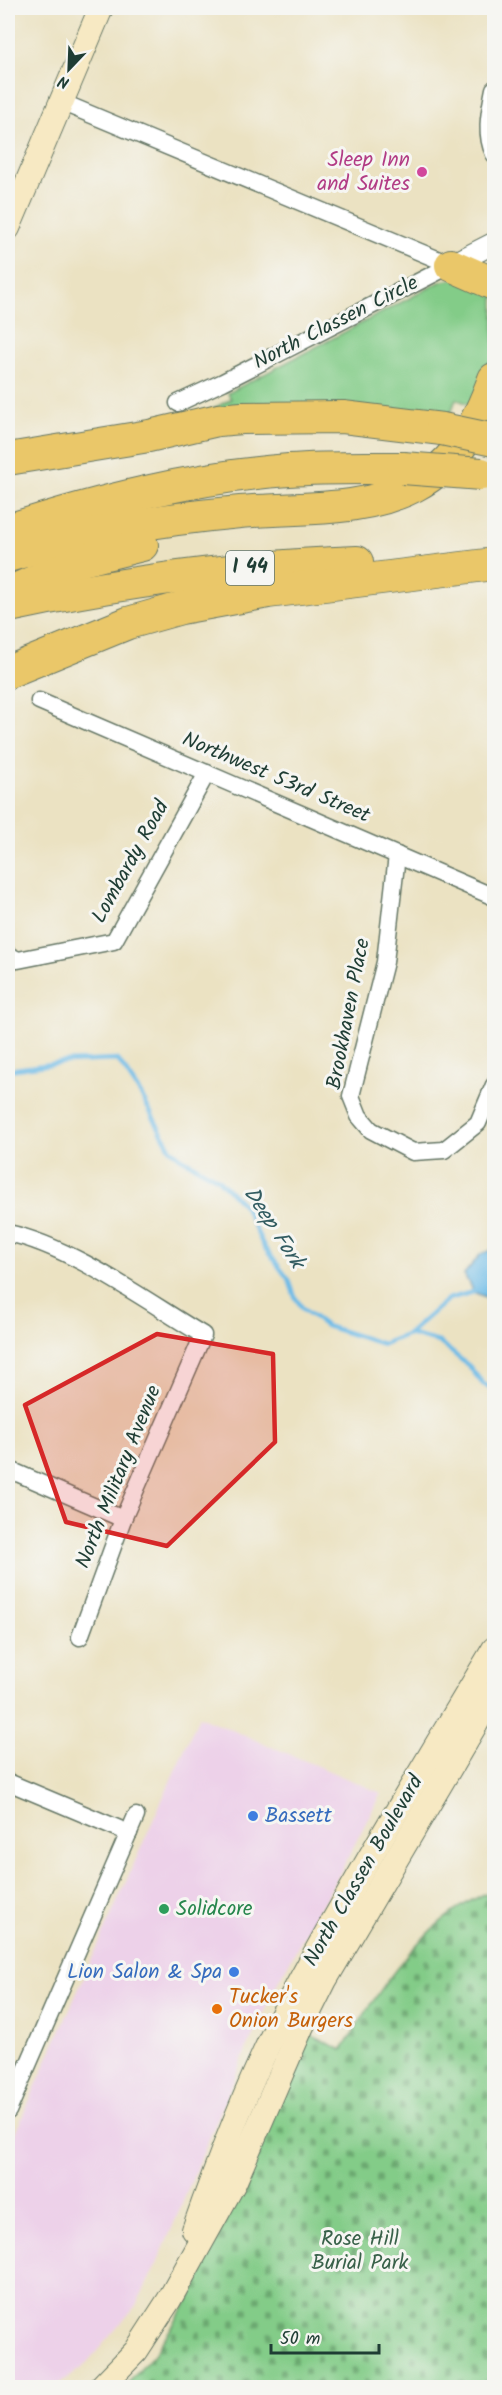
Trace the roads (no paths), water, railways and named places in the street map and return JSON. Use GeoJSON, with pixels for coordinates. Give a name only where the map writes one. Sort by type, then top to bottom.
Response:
{"type":"FeatureCollection","features":[{"type":"Feature","properties":{"kind":"highway"},"geometry":{"type":"LineString","coordinates":[[451,264],[495,284]]}},
{"type":"Feature","properties":{"kind":"highway"},"geometry":{"type":"LineString","coordinates":[[8,556],[45,544],[173,519],[360,503],[390,496],[416,485],[447,463],[462,446],[474,426],[495,379]]}},
{"type":"Feature","properties":{"kind":"highway"},"geometry":{"type":"LineString","coordinates":[[8,459],[149,436],[218,420],[242,418],[343,417],[442,429],[495,440]]}},
{"type":"Feature","properties":{"kind":"highway"},"geometry":{"type":"LineString","coordinates":[[8,593],[82,560],[172,539],[245,530],[357,524],[390,516],[413,508],[445,488],[474,460],[495,426]]}},
{"type":"Feature","properties":{"kind":"highway"},"geometry":{"type":"LineString","coordinates":[[8,530],[84,506],[170,486],[238,476],[330,468],[403,468],[488,475]]}},
{"type":"Feature","properties":{"kind":"highway","name":"I 44"},"geometry":{"type":"LineString","coordinates":[[8,606],[135,582],[234,570],[355,562],[495,563]]}},
{"type":"Feature","properties":{"kind":"highway"},"geometry":{"type":"LineString","coordinates":[[8,672],[128,623],[181,608],[268,592],[495,563]]}},
{"type":"Feature","properties":{"kind":"main road"},"geometry":{"type":"LineString","coordinates":[[8,228],[101,8]]}},
{"type":"Feature","properties":{"kind":"main road","name":"North Classen Boulevard"},"geometry":{"type":"LineString","coordinates":[[100,2388],[136,2351],[169,2300],[234,2183],[367,1884],[491,1665]]}},
{"type":"Feature","properties":{"kind":"main road","name":"North Classen Boulevard"},"geometry":{"type":"LineString","coordinates":[[367,1884],[495,1693]]}},
{"type":"Feature","properties":{"kind":"street"},"geometry":{"type":"LineString","coordinates":[[495,89],[489,117],[490,144],[495,153]]}},
{"type":"Feature","properties":{"kind":"street"},"geometry":{"type":"LineString","coordinates":[[61,102],[451,264]]}},
{"type":"Feature","properties":{"kind":"street","name":"North Classen Circle"},"geometry":{"type":"LineString","coordinates":[[178,402],[223,382],[495,243]]}},
{"type":"Feature","properties":{"kind":"street","name":"Northwest 53rd Street"},"geometry":{"type":"LineString","coordinates":[[39,701],[495,897]]}},
{"type":"Feature","properties":{"kind":"street","name":"Lombardy Road"},"geometry":{"type":"LineString","coordinates":[[8,956],[18,960],[114,941],[207,773]]}},
{"type":"Feature","properties":{"kind":"street","name":"Brookhaven Place"},"geometry":{"type":"LineString","coordinates":[[397,855],[385,962],[351,1096],[359,1116],[371,1130],[413,1152],[444,1150],[478,1123],[495,1085]]}},
{"type":"Feature","properties":{"kind":"street","name":"North Military Avenue"},"geometry":{"type":"LineString","coordinates":[[8,1233],[21,1235],[75,1258],[202,1335],[123,1520],[80,1637]]}},
{"type":"Feature","properties":{"kind":"street"},"geometry":{"type":"LineString","coordinates":[[8,1469],[123,1520]]}},
{"type":"Feature","properties":{"kind":"street"},"geometry":{"type":"LineString","coordinates":[[8,1782],[129,1833]]}},
{"type":"Feature","properties":{"kind":"street"},"geometry":{"type":"LineString","coordinates":[[8,2110],[14,2077],[136,1816]]}},
{"type":"Feature","properties":{"kind":"water"},"geometry":{"type":"Polygon","coordinates":[[[494,1249],[494,1296],[490,1299],[473,1292],[464,1274],[481,1254],[494,1249]]]}},
{"type":"Feature","properties":{"kind":"waterway","name":"Deep Fork"},"geometry":{"type":"LineString","coordinates":[[8,1070],[66,1062],[118,1060],[140,1093],[170,1148],[180,1157],[218,1179],[245,1207],[264,1247],[289,1280],[295,1297],[303,1309],[326,1326],[383,1344],[408,1334],[439,1342],[469,1366],[483,1384],[494,1389]]}},
{"type":"Feature","properties":{"kind":"waterway"},"geometry":{"type":"LineString","coordinates":[[408,1334],[448,1299],[473,1292],[477,1288]]}},
{"type":"Feature","properties":{"kind":"place","name":"Sleep Inn and Suites"},"geometry":{"type":"Point","coordinates":[422,172]}},
{"type":"Feature","properties":{"kind":"place","name":"Bassett"},"geometry":{"type":"Point","coordinates":[253,1816]}},
{"type":"Feature","properties":{"kind":"place","name":"Solidcore"},"geometry":{"type":"Point","coordinates":[164,1909]}},
{"type":"Feature","properties":{"kind":"place","name":"Lion Salon & Spa"},"geometry":{"type":"Point","coordinates":[234,1972]}},
{"type":"Feature","properties":{"kind":"place","name":"Tucker's Onion Burgers"},"geometry":{"type":"Point","coordinates":[217,2009]}},
{"type":"Feature","properties":{"kind":"park label","name":"Rose Hill Burial Park"},"geometry":{"type":"Point","coordinates":[360,2251]}}]}
